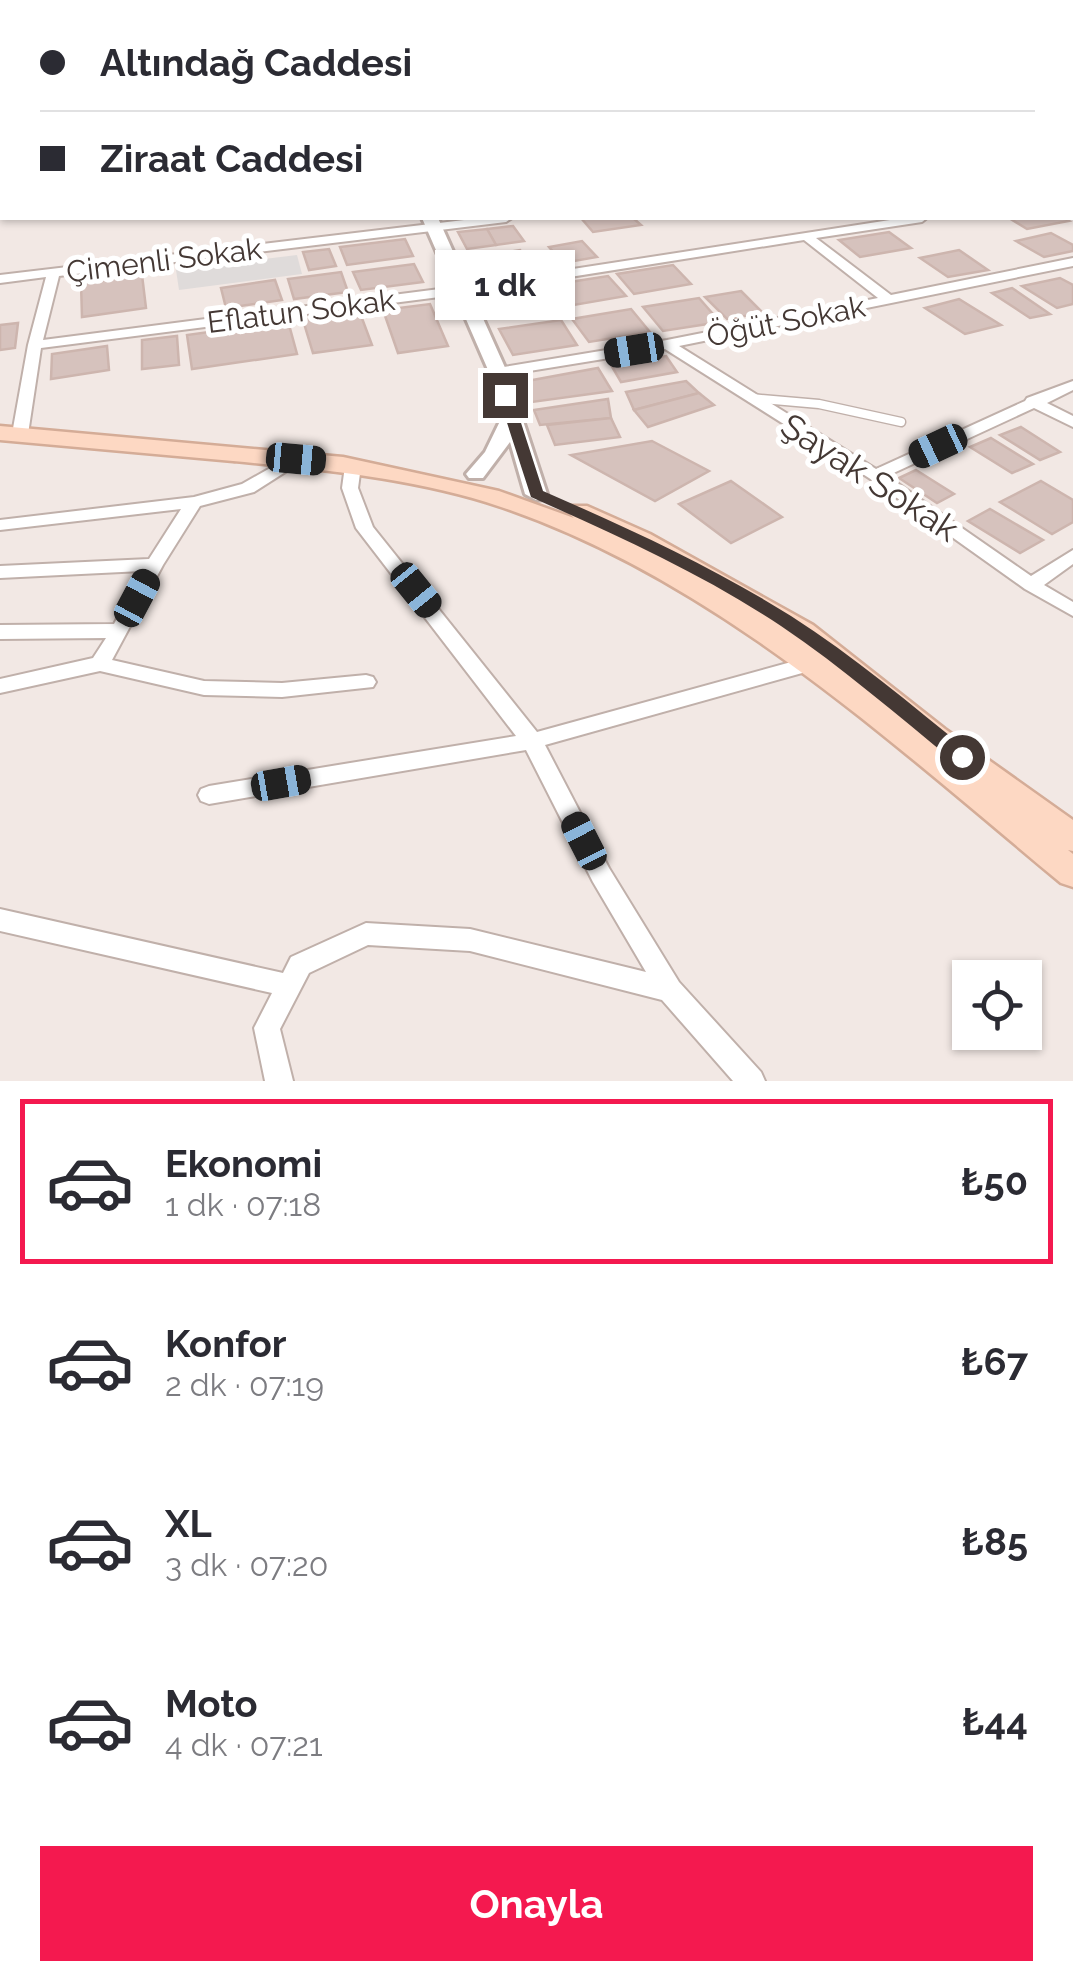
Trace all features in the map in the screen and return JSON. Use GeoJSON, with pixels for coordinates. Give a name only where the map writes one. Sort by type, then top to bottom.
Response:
{"type":"FeatureCollection","features":[{"type":"Feature","properties":{"kind":"main road"},"geometry":{"type":"LineString","coordinates":[[11,427],[465,480],[614,546],[814,664],[1073,874]]}},
{"type":"Feature","properties":{"kind":"main road"},"geometry":{"type":"LineString","coordinates":[[11,427],[350,450],[536,494],[641,540],[803,632],[934,737],[1073,838]]}},
{"type":"Feature","properties":{"kind":"street","name":"Çimenli Sokak"},"geometry":{"type":"LineString","coordinates":[[0,279],[470,220]]}},
{"type":"Feature","properties":{"kind":"street","name":"Eflatun Sokak"},"geometry":{"type":"LineString","coordinates":[[35,345],[463,290],[910,220]]}},
{"type":"Feature","properties":{"kind":"street"},"geometry":{"type":"LineString","coordinates":[[433,222],[498,372],[536,494]]}},
{"type":"Feature","properties":{"kind":"street"},"geometry":{"type":"LineString","coordinates":[[807,238],[889,300]]}},
{"type":"Feature","properties":{"kind":"street","name":"Öğüt Sokak"},"geometry":{"type":"LineString","coordinates":[[498,372],[667,344],[1073,262]]}},
{"type":"Feature","properties":{"kind":"street"},"geometry":{"type":"LineString","coordinates":[[11,427],[53,272]]}},
{"type":"Feature","properties":{"kind":"street","name":"Şayak Sokak"},"geometry":{"type":"LineString","coordinates":[[667,344],[875,475],[1030,585],[1073,610]]}},
{"type":"Feature","properties":{"kind":"street"},"geometry":{"type":"LineString","coordinates":[[875,475],[1073,385]]}},
{"type":"Feature","properties":{"kind":"street"},"geometry":{"type":"LineString","coordinates":[[1032,401],[1073,422]]}},
{"type":"Feature","properties":{"kind":"street"},"geometry":{"type":"LineString","coordinates":[[465,480],[494,454],[511,418]]}},
{"type":"Feature","properties":{"kind":"street"},"geometry":{"type":"LineString","coordinates":[[0,525],[194,502],[248,488],[296,459]]}},
{"type":"Feature","properties":{"kind":"street"},"geometry":{"type":"LineString","coordinates":[[354,466],[350,488],[366,528],[532,741],[601,875],[670,990],[751,1081]]}},
{"type":"Feature","properties":{"kind":"street"},"geometry":{"type":"LineString","coordinates":[[100,664],[194,502]]}},
{"type":"Feature","properties":{"kind":"street"},"geometry":{"type":"LineString","coordinates":[[1030,585],[1073,556]]}},
{"type":"Feature","properties":{"kind":"street"},"geometry":{"type":"LineString","coordinates":[[0,572],[154,565]]}},
{"type":"Feature","properties":{"kind":"street"},"geometry":{"type":"LineString","coordinates":[[0,632],[120,630]]}},
{"type":"Feature","properties":{"kind":"street"},"geometry":{"type":"LineString","coordinates":[[0,686],[100,664],[204,688],[282,690],[366,682]]}},
{"type":"Feature","properties":{"kind":"street"},"geometry":{"type":"LineString","coordinates":[[209,795],[532,741],[814,664]]}},
{"type":"Feature","properties":{"kind":"street"},"geometry":{"type":"LineString","coordinates":[[0,920],[290,986]]}},
{"type":"Feature","properties":{"kind":"street"},"geometry":{"type":"LineString","coordinates":[[280,1081],[268,1028],[300,965],[366,934],[470,940],[670,990]]}},
{"type":"Feature","properties":{"kind":"lane"},"geometry":{"type":"LineString","coordinates":[[748,398],[790,399],[900,422]]}},
{"type":"Feature","properties":{"kind":"shaded area"},"geometry":{"type":"Polygon","coordinates":[[[297,255],[302,274],[179,290],[176,270],[297,255]]]}},
{"type":"Feature","properties":{"kind":"building"},"geometry":{"type":"Polygon","coordinates":[[[583,220],[635,220],[641,225],[593,232],[583,220]]]}},
{"type":"Feature","properties":{"kind":"building"},"geometry":{"type":"Polygon","coordinates":[[[1012,220],[1069,221],[1027,229],[1012,220]]]}},
{"type":"Feature","properties":{"kind":"building"},"geometry":{"type":"Polygon","coordinates":[[[513,226],[524,241],[496,245],[487,229],[513,226]]]}},
{"type":"Feature","properties":{"kind":"building"},"geometry":{"type":"Polygon","coordinates":[[[487,229],[496,245],[467,249],[458,232],[487,229]]]}},
{"type":"Feature","properties":{"kind":"building"},"geometry":{"type":"Polygon","coordinates":[[[889,232],[911,248],[860,257],[839,240],[889,232]]]}},
{"type":"Feature","properties":{"kind":"building"},"geometry":{"type":"Polygon","coordinates":[[[1051,233],[1073,245],[1073,251],[1044,257],[1016,241],[1051,233]]]}},
{"type":"Feature","properties":{"kind":"building"},"geometry":{"type":"Polygon","coordinates":[[[405,239],[413,256],[347,265],[340,247],[405,239]]]}},
{"type":"Feature","properties":{"kind":"building"},"geometry":{"type":"Polygon","coordinates":[[[582,241],[597,257],[563,263],[549,247],[582,241]]]}},
{"type":"Feature","properties":{"kind":"building"},"geometry":{"type":"Polygon","coordinates":[[[329,249],[336,266],[309,270],[303,252],[329,249]]]}},
{"type":"Feature","properties":{"kind":"building"},"geometry":{"type":"Polygon","coordinates":[[[520,250],[532,267],[477,275],[470,258],[520,250]]]}},
{"type":"Feature","properties":{"kind":"building"},"geometry":{"type":"Polygon","coordinates":[[[959,250],[988,270],[948,277],[920,258],[959,250]]]}},
{"type":"Feature","properties":{"kind":"building"},"geometry":{"type":"Polygon","coordinates":[[[414,264],[423,282],[361,290],[353,272],[414,264]]]}},
{"type":"Feature","properties":{"kind":"building"},"geometry":{"type":"Polygon","coordinates":[[[673,265],[691,284],[634,294],[617,274],[673,265]]]}},
{"type":"Feature","properties":{"kind":"building"},"geometry":{"type":"Polygon","coordinates":[[[341,272],[348,292],[294,299],[288,279],[341,272]]]}},
{"type":"Feature","properties":{"kind":"building"},"geometry":{"type":"Polygon","coordinates":[[[142,275],[146,308],[82,317],[81,283],[142,275]]]}},
{"type":"Feature","properties":{"kind":"building"},"geometry":{"type":"Polygon","coordinates":[[[608,276],[626,296],[568,306],[551,285],[608,276]]]}},
{"type":"Feature","properties":{"kind":"building"},"geometry":{"type":"Polygon","coordinates":[[[1060,278],[1073,285],[1073,304],[1057,308],[1022,286],[1060,278]]]}},
{"type":"Feature","properties":{"kind":"building"},"geometry":{"type":"Polygon","coordinates":[[[275,280],[282,300],[226,308],[221,288],[275,280]]]}},
{"type":"Feature","properties":{"kind":"building"},"geometry":{"type":"Polygon","coordinates":[[[542,286],[556,306],[497,316],[485,295],[542,286]]]}},
{"type":"Feature","properties":{"kind":"building"},"geometry":{"type":"Polygon","coordinates":[[[1012,288],[1050,314],[1030,318],[992,293],[1012,288]]]}},
{"type":"Feature","properties":{"kind":"building"},"geometry":{"type":"Polygon","coordinates":[[[741,291],[763,313],[727,319],[705,297],[741,291]]]}},
{"type":"Feature","properties":{"kind":"building"},"geometry":{"type":"Polygon","coordinates":[[[699,298],[720,322],[663,331],[643,307],[699,298]]]}},
{"type":"Feature","properties":{"kind":"building"},"geometry":{"type":"Polygon","coordinates":[[[959,299],[1001,325],[965,334],[925,308],[959,299]]]}},
{"type":"Feature","properties":{"kind":"building"},"geometry":{"type":"Polygon","coordinates":[[[430,304],[448,346],[398,353],[383,310],[430,304]]]}},
{"type":"Feature","properties":{"kind":"building"},"geometry":{"type":"Polygon","coordinates":[[[631,309],[650,332],[589,342],[572,319],[631,309]]]}},
{"type":"Feature","properties":{"kind":"building"},"geometry":{"type":"Polygon","coordinates":[[[360,313],[372,345],[313,353],[303,320],[360,313]]]}},
{"type":"Feature","properties":{"kind":"building"},"geometry":{"type":"Polygon","coordinates":[[[561,320],[577,345],[513,355],[499,329],[561,320]]]}},
{"type":"Feature","properties":{"kind":"building"},"geometry":{"type":"Polygon","coordinates":[[[288,321],[297,354],[192,369],[187,335],[288,321]]]}},
{"type":"Feature","properties":{"kind":"building"},"geometry":{"type":"Polygon","coordinates":[[[18,323],[15,348],[0,350],[0,325],[18,323]]]}},
{"type":"Feature","properties":{"kind":"building"},"geometry":{"type":"Polygon","coordinates":[[[177,336],[179,365],[142,369],[142,340],[177,336]]]}},
{"type":"Feature","properties":{"kind":"building"},"geometry":{"type":"Polygon","coordinates":[[[107,346],[109,370],[51,379],[52,354],[107,346]]]}},
{"type":"Feature","properties":{"kind":"building"},"geometry":{"type":"Polygon","coordinates":[[[666,356],[677,372],[621,382],[611,365],[666,356]]]}},
{"type":"Feature","properties":{"kind":"building"},"geometry":{"type":"Polygon","coordinates":[[[598,368],[612,391],[532,402],[522,382],[598,368]]]}},
{"type":"Feature","properties":{"kind":"building"},"geometry":{"type":"Polygon","coordinates":[[[686,381],[699,393],[634,410],[626,392],[686,381]]]}},
{"type":"Feature","properties":{"kind":"building"},"geometry":{"type":"Polygon","coordinates":[[[699,393],[714,405],[648,427],[634,410],[699,393]]]}},
{"type":"Feature","properties":{"kind":"building"},"geometry":{"type":"Polygon","coordinates":[[[608,399],[611,418],[540,425],[534,410],[608,399]]]}},
{"type":"Feature","properties":{"kind":"building"},"geometry":{"type":"Polygon","coordinates":[[[611,418],[620,437],[555,445],[547,425],[611,418]]]}},
{"type":"Feature","properties":{"kind":"building"},"geometry":{"type":"Polygon","coordinates":[[[1021,427],[1060,452],[1040,460],[1000,435],[1021,427]]]}},
{"type":"Feature","properties":{"kind":"building"},"geometry":{"type":"Polygon","coordinates":[[[991,438],[1033,464],[1012,473],[970,447],[991,438]]]}},
{"type":"Feature","properties":{"kind":"building"},"geometry":{"type":"Polygon","coordinates":[[[652,441],[709,471],[655,501],[571,455],[652,441]]]}},
{"type":"Feature","properties":{"kind":"building"},"geometry":{"type":"Polygon","coordinates":[[[916,470],[954,494],[937,503],[899,478],[916,470]]]}},
{"type":"Feature","properties":{"kind":"building"},"geometry":{"type":"Polygon","coordinates":[[[731,481],[782,517],[731,543],[679,504],[731,481]]]}},
{"type":"Feature","properties":{"kind":"building"},"geometry":{"type":"Polygon","coordinates":[[[1041,481],[1073,500],[1073,522],[1052,534],[1000,502],[1041,481]]]}},
{"type":"Feature","properties":{"kind":"building"},"geometry":{"type":"Polygon","coordinates":[[[990,509],[1043,540],[1020,553],[968,521],[990,509]]]}},
{"type":"Feature","properties":{"kind":"route"},"geometry":{"type":"LineString","coordinates":[[505,395],[536,494],[641,540],[782,619],[832,652],[962,757]]}}]}
